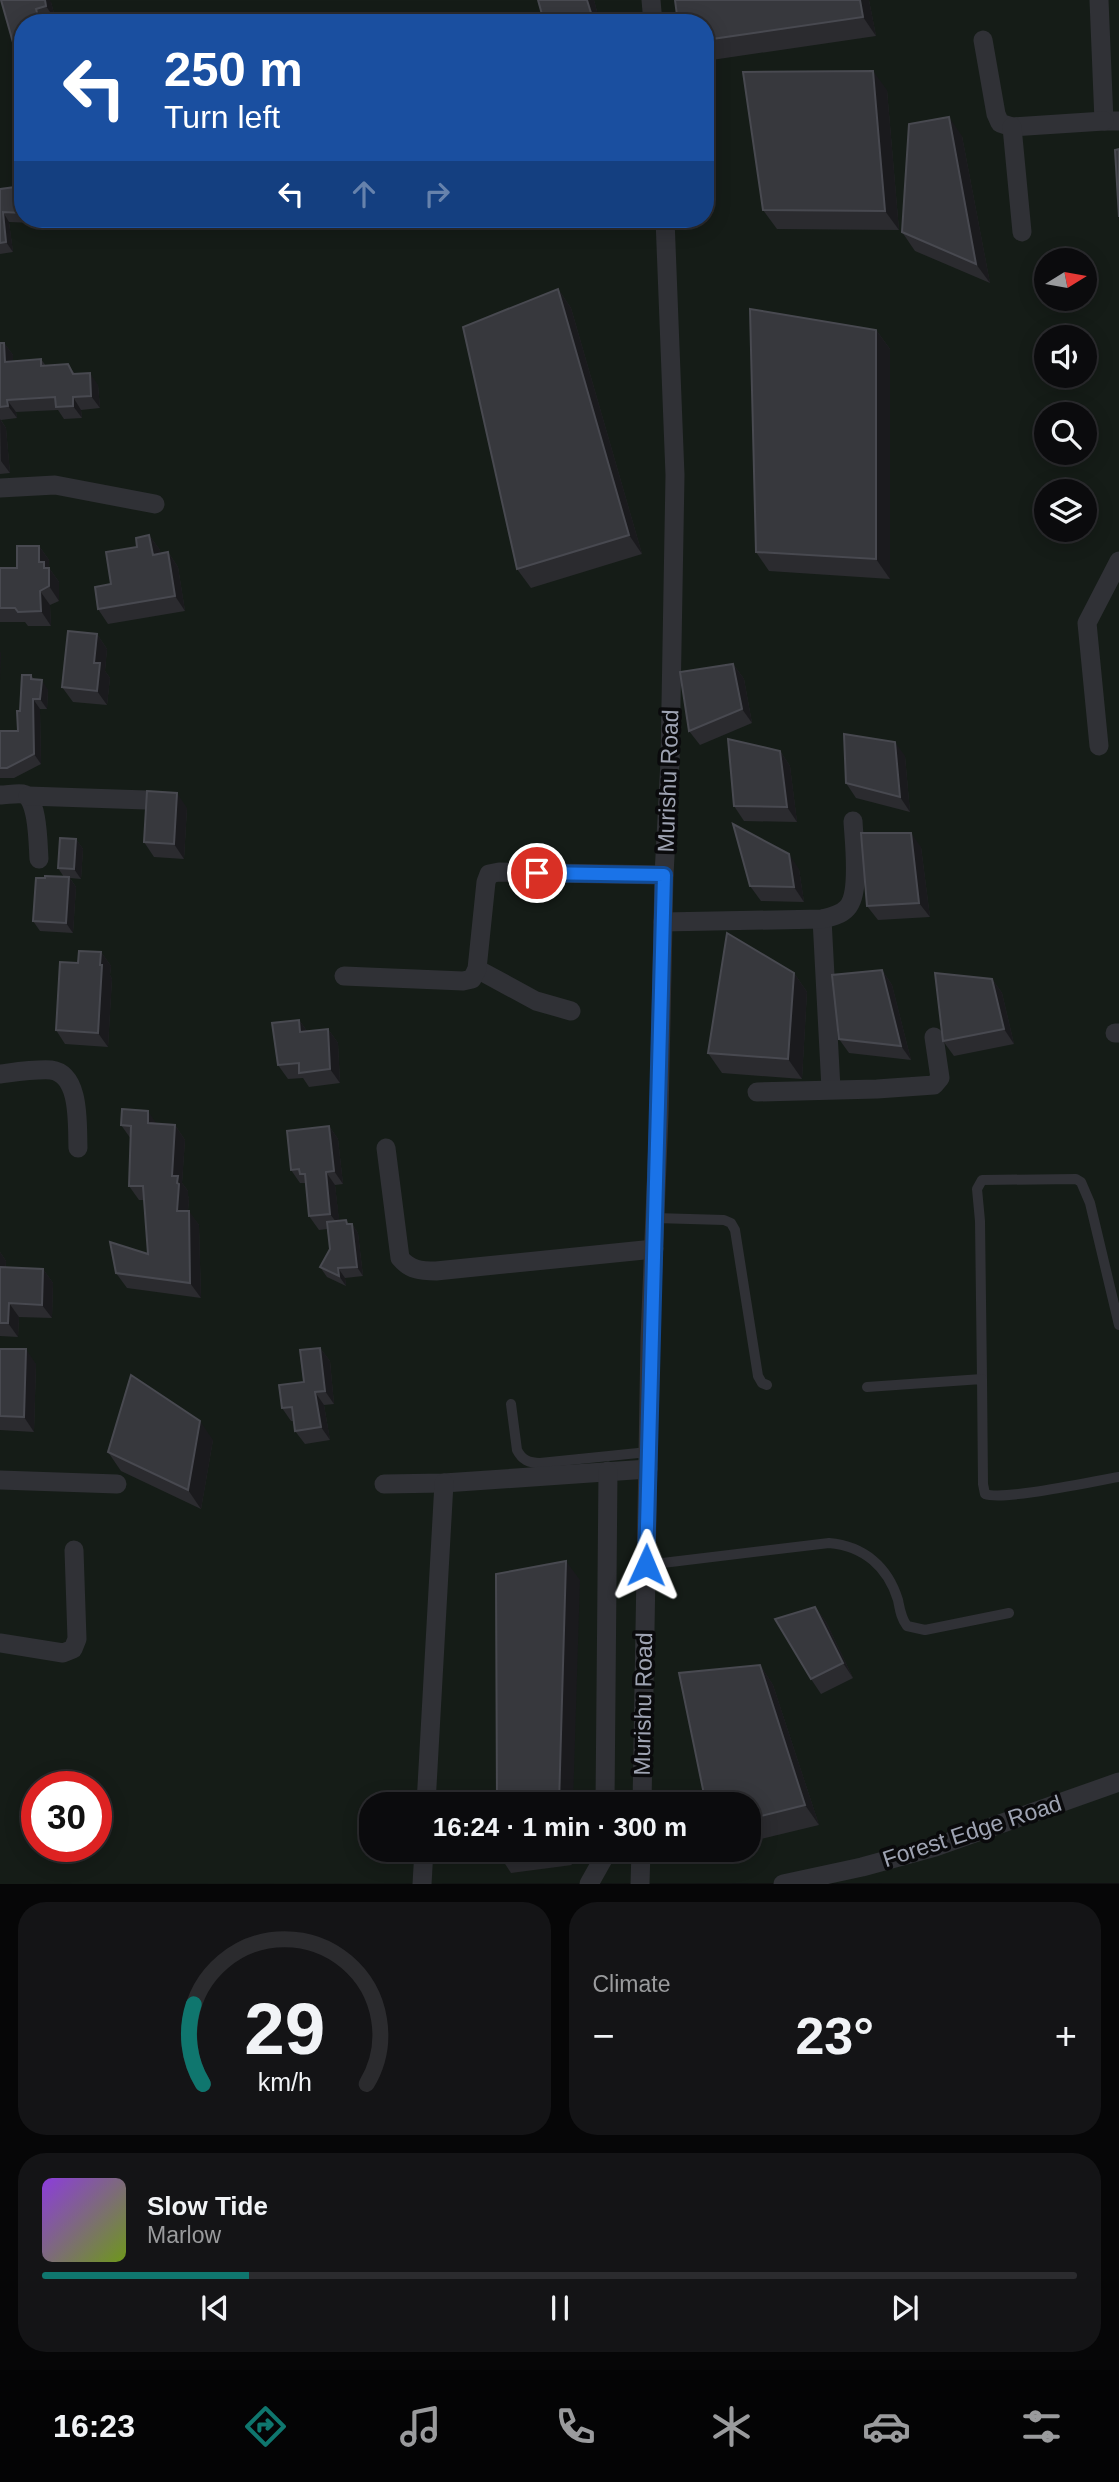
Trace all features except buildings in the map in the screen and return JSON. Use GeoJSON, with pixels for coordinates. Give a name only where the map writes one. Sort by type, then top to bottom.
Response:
{"type":"FeatureCollection","features":[{"type":"Feature","properties":{"kind":"street"},"geometry":{"type":"LineString","coordinates":[[983,40],[997,119],[1005,126],[1111,121],[1099,0]]}},
{"type":"Feature","properties":{"kind":"street"},"geometry":{"type":"LineString","coordinates":[[1012,127],[1023,232]]}},
{"type":"Feature","properties":{"kind":"street","name":"Murishu Road"},"geometry":{"type":"LineString","coordinates":[[642,1792],[648,1460],[664,875],[670,761],[675,475],[665,228]]}},
{"type":"Feature","properties":{"kind":"street"},"geometry":{"type":"LineString","coordinates":[[0,488],[55,485],[155,504]]}},
{"type":"Feature","properties":{"kind":"street"},"geometry":{"type":"LineString","coordinates":[[1099,746],[1087,623],[1119,561]]}},
{"type":"Feature","properties":{"kind":"street"},"geometry":{"type":"LineString","coordinates":[[0,795],[146,800]]}},
{"type":"Feature","properties":{"kind":"street"},"geometry":{"type":"LineString","coordinates":[[28,796],[33,803],[39,859]]}},
{"type":"Feature","properties":{"kind":"street"},"geometry":{"type":"LineString","coordinates":[[663,922],[822,919],[836,916],[848,908],[855,895],[853,821]]}},
{"type":"Feature","properties":{"kind":"street"},"geometry":{"type":"LineString","coordinates":[[344,976],[463,981],[472,979],[477,970],[489,874],[664,875]]}},
{"type":"Feature","properties":{"kind":"street"},"geometry":{"type":"LineString","coordinates":[[822,919],[831,1089]]}},
{"type":"Feature","properties":{"kind":"street"},"geometry":{"type":"LineString","coordinates":[[477,970],[536,1002],[571,1010]]}},
{"type":"Feature","properties":{"kind":"street"},"geometry":{"type":"LineString","coordinates":[[757,1092],[923,1087],[936,1084],[940,1077],[934,1037]]}},
{"type":"Feature","properties":{"kind":"street"},"geometry":{"type":"LineString","coordinates":[[0,1073],[50,1070],[60,1073],[71,1082],[76,1106],[78,1148]]}},
{"type":"Feature","properties":{"kind":"street"},"geometry":{"type":"LineString","coordinates":[[386,1148],[400,1258],[407,1266],[436,1271],[654,1249]]}},
{"type":"Feature","properties":{"kind":"street"},"geometry":{"type":"LineString","coordinates":[[384,1484],[444,1483],[608,1471],[648,1460]]}},
{"type":"Feature","properties":{"kind":"street"},"geometry":{"type":"LineString","coordinates":[[606,1792],[608,1471]]}},
{"type":"Feature","properties":{"kind":"street"},"geometry":{"type":"LineString","coordinates":[[0,1480],[117,1484]]}},
{"type":"Feature","properties":{"kind":"street"},"geometry":{"type":"LineString","coordinates":[[427,1792],[444,1483]]}},
{"type":"Feature","properties":{"kind":"street"},"geometry":{"type":"LineString","coordinates":[[0,1643],[63,1653],[73,1649],[77,1639],[75,1550]]}},
{"type":"Feature","properties":{"kind":"street","name":"Forest Edge Road"},"geometry":{"type":"LineString","coordinates":[[783,1884],[862,1867],[935,1846],[1119,1782]]}},
{"type":"Feature","properties":{"kind":"street"},"geometry":{"type":"LineString","coordinates":[[422,1884],[423,1862]]}},
{"type":"Feature","properties":{"kind":"street"},"geometry":{"type":"LineString","coordinates":[[589,1884],[601,1862]]}},
{"type":"Feature","properties":{"kind":"street"},"geometry":{"type":"LineString","coordinates":[[640,1884],[641,1862]]}},
{"type":"Feature","properties":{"kind":"lane"},"geometry":{"type":"LineString","coordinates":[[1119,1325],[1090,1203],[1081,1182],[982,1180],[978,1189],[985,1494],[1018,1494],[1119,1477]]}},
{"type":"Feature","properties":{"kind":"lane"},"geometry":{"type":"LineString","coordinates":[[655,1219],[724,1220],[731,1223],[735,1230],[758,1376],[762,1383],[767,1385]]}},
{"type":"Feature","properties":{"kind":"lane"},"geometry":{"type":"LineString","coordinates":[[867,1387],[982,1379]]}},
{"type":"Feature","properties":{"kind":"lane"},"geometry":{"type":"LineString","coordinates":[[511,1404],[517,1450],[527,1461],[540,1463],[648,1460]]}},
{"type":"Feature","properties":{"kind":"lane"},"geometry":{"type":"LineString","coordinates":[[646,1565],[829,1543],[844,1544],[860,1551],[882,1569],[891,1581],[902,1619],[907,1626],[925,1630],[1009,1612]]}},
{"type":"Feature","properties":{"kind":"shaded area"},"geometry":{"type":"Polygon","coordinates":[[[0,0],[1119,0],[1119,1883],[0,1884],[0,0]]]}},
{"type":"Feature","properties":{"kind":"route"},"geometry":{"type":"LineString","coordinates":[[537,873],[664,875],[646,1565]]}}]}
